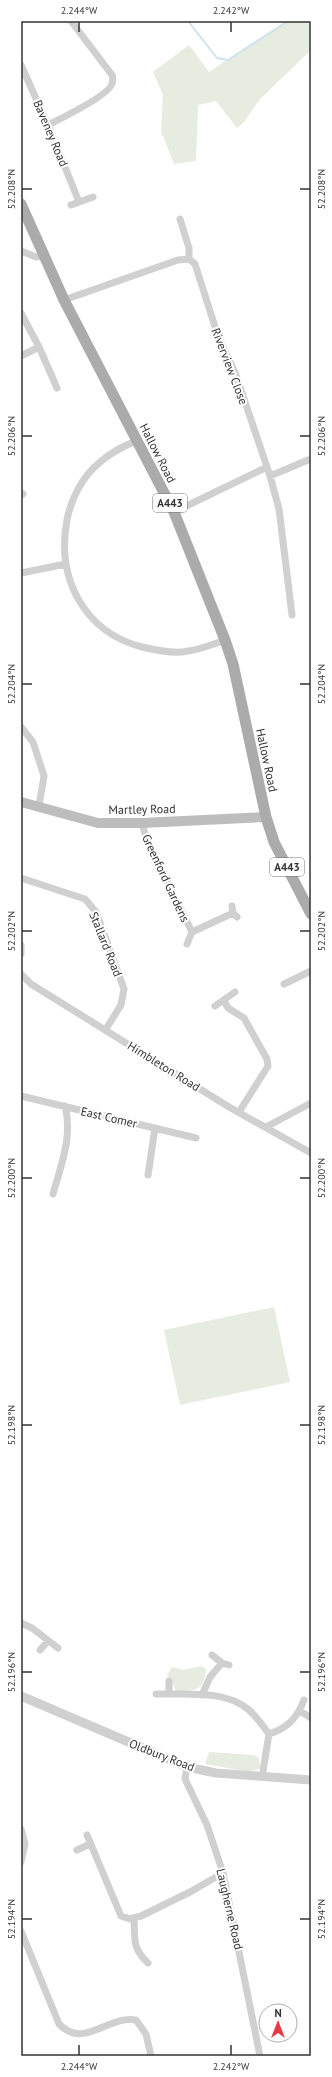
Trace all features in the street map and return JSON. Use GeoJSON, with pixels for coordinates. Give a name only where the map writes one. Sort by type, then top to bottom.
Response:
{"type":"FeatureCollection","features":[{"type":"Feature","properties":{"kind":"main road","name":"Hallow Road"},"geometry":{"type":"LineString","coordinates":[[22,207],[64,300],[100,372],[138,440],[174,512],[225,640],[233,664],[266,818]]}},
{"type":"Feature","properties":{"kind":"main road","name":"Martley Road"},"geometry":{"type":"LineString","coordinates":[[21,802],[98,823],[142,823],[266,818]]}},
{"type":"Feature","properties":{"kind":"main road","name":"A443"},"geometry":{"type":"LineString","coordinates":[[266,818],[274,842],[311,914]]}},
{"type":"Feature","properties":{"kind":"street"},"geometry":{"type":"LineString","coordinates":[[48,125],[70,115],[106,92],[112,84],[112,75],[71,21]]}},
{"type":"Feature","properties":{"kind":"street","name":"Baveney Road"},"geometry":{"type":"LineString","coordinates":[[21,65],[48,125],[79,202]]}},
{"type":"Feature","properties":{"kind":"street"},"geometry":{"type":"LineString","coordinates":[[71,205],[93,197]]}},
{"type":"Feature","properties":{"kind":"street","name":"Riverview Close"},"geometry":{"type":"LineString","coordinates":[[180,219],[189,248],[189,259],[195,264],[218,336],[236,375],[270,476],[279,509],[292,615]]}},
{"type":"Feature","properties":{"kind":"street"},"geometry":{"type":"LineString","coordinates":[[21,252],[36,257],[44,256]]}},
{"type":"Feature","properties":{"kind":"street"},"geometry":{"type":"LineString","coordinates":[[64,300],[178,260],[189,259]]}},
{"type":"Feature","properties":{"kind":"street"},"geometry":{"type":"LineString","coordinates":[[21,313],[57,388]]}},
{"type":"Feature","properties":{"kind":"street"},"geometry":{"type":"LineString","coordinates":[[21,356],[38,347]]}},
{"type":"Feature","properties":{"kind":"street"},"geometry":{"type":"LineString","coordinates":[[138,440],[116,450],[98,463],[80,484],[69,508],[64,537],[66,564],[72,590],[78,601],[98,624],[120,639],[154,650],[180,652],[192,651],[225,640]]}},
{"type":"Feature","properties":{"kind":"street"},"geometry":{"type":"LineString","coordinates":[[270,476],[308,460]]}},
{"type":"Feature","properties":{"kind":"street"},"geometry":{"type":"LineString","coordinates":[[174,512],[267,467]]}},
{"type":"Feature","properties":{"kind":"street"},"geometry":{"type":"LineString","coordinates":[[21,573],[66,564]]}},
{"type":"Feature","properties":{"kind":"street"},"geometry":{"type":"LineString","coordinates":[[21,727],[33,742],[44,776],[38,806]]}},
{"type":"Feature","properties":{"kind":"street","name":"Greenford Gardens"},"geometry":{"type":"LineString","coordinates":[[142,823],[146,838],[192,932]]}},
{"type":"Feature","properties":{"kind":"street","name":"Stallard Road"},"geometry":{"type":"LineString","coordinates":[[21,878],[85,899],[96,912],[124,989],[121,1005],[106,1029]]}},
{"type":"Feature","properties":{"kind":"street","name":"Greenford Gardens"},"geometry":{"type":"LineString","coordinates":[[187,944],[192,932],[234,912]]}},
{"type":"Feature","properties":{"kind":"street"},"geometry":{"type":"LineString","coordinates":[[21,944],[21,954]]}},
{"type":"Feature","properties":{"kind":"street"},"geometry":{"type":"LineString","coordinates":[[284,984],[311,971]]}},
{"type":"Feature","properties":{"kind":"street","name":"Himbleton Road"},"geometry":{"type":"LineString","coordinates":[[21,974],[31,984],[239,1112],[311,1153]]}},
{"type":"Feature","properties":{"kind":"street"},"geometry":{"type":"LineString","coordinates":[[215,1006],[235,992]]}},
{"type":"Feature","properties":{"kind":"street"},"geometry":{"type":"LineString","coordinates":[[224,1001],[228,1008],[244,1018],[267,1059],[268,1066],[239,1112]]}},
{"type":"Feature","properties":{"kind":"street","name":"East Comer"},"geometry":{"type":"LineString","coordinates":[[21,1096],[196,1138]]}},
{"type":"Feature","properties":{"kind":"street"},"geometry":{"type":"LineString","coordinates":[[266,1128],[311,1103]]}},
{"type":"Feature","properties":{"kind":"street"},"geometry":{"type":"LineString","coordinates":[[53,1194],[68,1139],[65,1106]]}},
{"type":"Feature","properties":{"kind":"street"},"geometry":{"type":"LineString","coordinates":[[148,1175],[155,1128]]}},
{"type":"Feature","properties":{"kind":"street"},"geometry":{"type":"LineString","coordinates":[[21,1623],[32,1628],[58,1648]]}},
{"type":"Feature","properties":{"kind":"street"},"geometry":{"type":"LineString","coordinates":[[40,1650],[48,1641]]}},
{"type":"Feature","properties":{"kind":"street"},"geometry":{"type":"LineString","coordinates":[[202,1695],[210,1677],[226,1664],[212,1655]]}},
{"type":"Feature","properties":{"kind":"street"},"geometry":{"type":"LineString","coordinates":[[169,1681],[170,1694]]}},
{"type":"Feature","properties":{"kind":"street"},"geometry":{"type":"LineString","coordinates":[[156,1694],[202,1695],[237,1702],[249,1710],[268,1734],[262,1777]]}},
{"type":"Feature","properties":{"kind":"street","name":"Oldbury Road"},"geometry":{"type":"LineString","coordinates":[[21,1696],[187,1767],[216,1773],[311,1780]]}},
{"type":"Feature","properties":{"kind":"street"},"geometry":{"type":"LineString","coordinates":[[268,1734],[282,1730],[295,1718],[300,1711],[304,1700]]}},
{"type":"Feature","properties":{"kind":"street"},"geometry":{"type":"LineString","coordinates":[[300,1711],[311,1718]]}},
{"type":"Feature","properties":{"kind":"street","name":"Laugherne Road"},"geometry":{"type":"LineString","coordinates":[[187,1767],[185,1778],[207,1825],[223,1873],[260,2056]]}},
{"type":"Feature","properties":{"kind":"street"},"geometry":{"type":"LineString","coordinates":[[21,1829],[25,1844],[21,1862]]}},
{"type":"Feature","properties":{"kind":"street"},"geometry":{"type":"LineString","coordinates":[[87,1835],[120,1916],[126,1919],[134,1918],[190,1892],[223,1873]]}},
{"type":"Feature","properties":{"kind":"street"},"geometry":{"type":"LineString","coordinates":[[77,1850],[90,1844]]}},
{"type":"Feature","properties":{"kind":"street"},"geometry":{"type":"LineString","coordinates":[[134,1918],[134,1943],[140,1956],[148,1964]]}},
{"type":"Feature","properties":{"kind":"street"},"geometry":{"type":"LineString","coordinates":[[21,1931],[59,2024],[64,2029],[80,2035],[93,2032],[119,2020],[127,2018],[136,2020],[146,2034],[152,2056]]}},
{"type":"Feature","properties":{"kind":"shaded area"},"geometry":{"type":"Polygon","coordinates":[[[286,21],[311,21],[311,50],[260,99],[244,122],[237,128],[216,101],[198,105],[196,161],[174,164],[161,131],[163,95],[153,72],[189,45],[209,72],[286,21]]]}},
{"type":"Feature","properties":{"kind":"shaded area"},"geometry":{"type":"Polygon","coordinates":[[[274,1307],[290,1382],[180,1405],[164,1330],[274,1307]]]}},
{"type":"Feature","properties":{"kind":"shaded area"},"geometry":{"type":"Polygon","coordinates":[[[202,1666],[206,1669],[203,1682],[201,1686],[193,1690],[176,1691],[167,1675],[172,1667],[184,1670],[202,1666]]]}},
{"type":"Feature","properties":{"kind":"shaded area"},"geometry":{"type":"Polygon","coordinates":[[[209,1752],[254,1755],[259,1758],[260,1768],[251,1772],[205,1764],[209,1752]]]}},
{"type":"Feature","properties":{"kind":"waterway"},"geometry":{"type":"LineString","coordinates":[[188,21],[217,58],[228,60],[288,21]]}}]}
